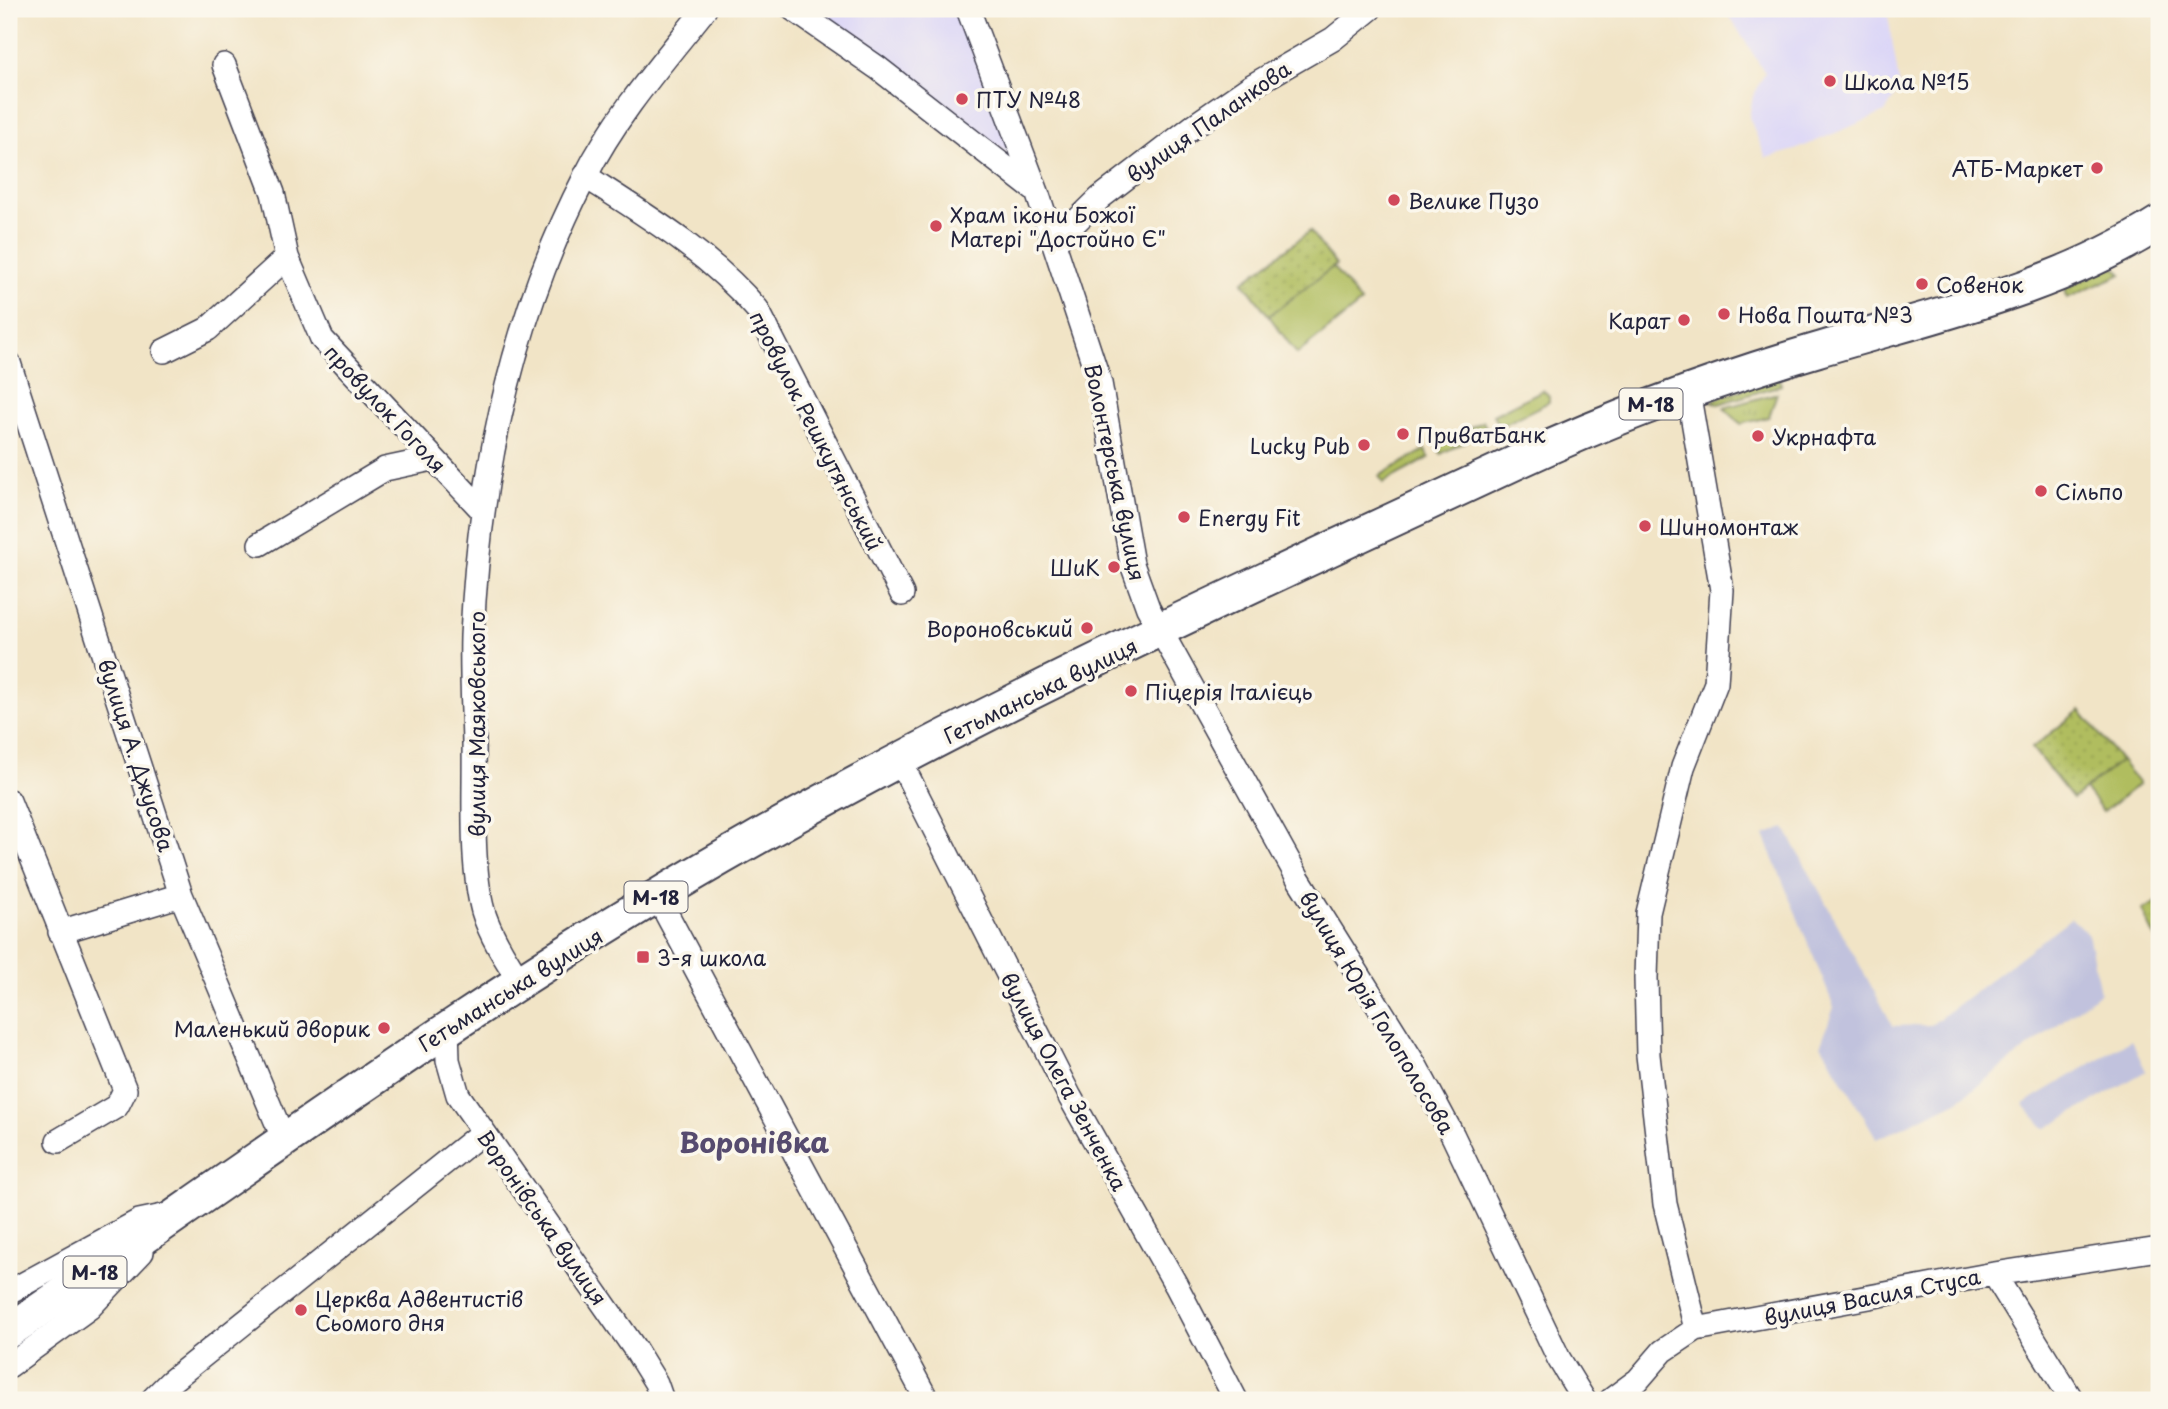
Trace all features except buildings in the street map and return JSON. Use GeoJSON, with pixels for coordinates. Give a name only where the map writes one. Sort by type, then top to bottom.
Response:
{"type":"FeatureCollection","features":[{"type":"Feature","properties":{"kind":"highway","name":"Гетьманська вулиця"},"geometry":{"type":"LineString","coordinates":[[9,1331],[447,1026],[657,896],[899,759],[1160,631],[1584,430],[1688,391],[2024,287],[2120,248],[2159,223]]}},
{"type":"Feature","properties":{"kind":"street","name":"вулиця Маяковського"},"geometry":{"type":"LineString","coordinates":[[520,981],[483,912],[478,875],[472,637],[483,511],[505,387],[538,281],[585,176],[628,107],[705,9]]}},
{"type":"Feature","properties":{"kind":"street"},"geometry":{"type":"LineString","coordinates":[[793,9],[878,68],[1037,192]]}},
{"type":"Feature","properties":{"kind":"street","name":"Волонтерська вулиця"},"geometry":{"type":"LineString","coordinates":[[968,9],[1037,192],[1100,383],[1132,564],[1160,631]]}},
{"type":"Feature","properties":{"kind":"street","name":"вулиця Паланкова"},"geometry":{"type":"LineString","coordinates":[[1054,243],[1100,198],[1195,125],[1250,86],[1333,38],[1370,9]]}},
{"type":"Feature","properties":{"kind":"street","name":"провулок Гоголя"},"geometry":{"type":"LineString","coordinates":[[224,65],[273,193],[287,257],[322,339],[483,511]]}},
{"type":"Feature","properties":{"kind":"street","name":"провулок Решкутянський"},"geometry":{"type":"LineString","coordinates":[[585,176],[701,254],[732,279],[757,309],[902,594]]}},
{"type":"Feature","properties":{"kind":"street"},"geometry":{"type":"LineString","coordinates":[[164,351],[208,329],[287,257]]}},
{"type":"Feature","properties":{"kind":"street","name":"вулиця А. Джусова"},"geometry":{"type":"LineString","coordinates":[[9,363],[181,895],[284,1140]]}},
{"type":"Feature","properties":{"kind":"street"},"geometry":{"type":"LineString","coordinates":[[1688,391],[1721,590],[1716,683],[1683,767],[1651,900],[1646,978],[1648,1055],[1665,1204],[1696,1329]]}},
{"type":"Feature","properties":{"kind":"street"},"geometry":{"type":"LineString","coordinates":[[260,544],[385,469],[432,458]]}},
{"type":"Feature","properties":{"kind":"street","name":"вулиця Юрія Голополосова"},"geometry":{"type":"LineString","coordinates":[[1160,631],[1298,878],[1415,1065],[1453,1136],[1559,1359],[1584,1400]]}},
{"type":"Feature","properties":{"kind":"street","name":"вулиця Олега Зенченка"},"geometry":{"type":"LineString","coordinates":[[899,759],[1070,1097],[1236,1400]]}},
{"type":"Feature","properties":{"kind":"street"},"geometry":{"type":"LineString","coordinates":[[9,802],[125,1090],[117,1106],[58,1141]]}},
{"type":"Feature","properties":{"kind":"street"},"geometry":{"type":"LineString","coordinates":[[60,932],[181,895]]}},
{"type":"Feature","properties":{"kind":"street"},"geometry":{"type":"LineString","coordinates":[[657,896],[927,1400]]}},
{"type":"Feature","properties":{"kind":"street","name":"Воронівська вулиця"},"geometry":{"type":"LineString","coordinates":[[447,1026],[448,1060],[458,1095],[635,1349],[656,1382],[662,1400]]}},
{"type":"Feature","properties":{"kind":"street"},"geometry":{"type":"LineString","coordinates":[[152,1400],[170,1382],[483,1132]]}},
{"type":"Feature","properties":{"kind":"street"},"geometry":{"type":"LineString","coordinates":[[9,1292],[139,1221],[181,1213]]}},
{"type":"Feature","properties":{"kind":"street"},"geometry":{"type":"LineString","coordinates":[[9,1366],[89,1308],[181,1213]]}},
{"type":"Feature","properties":{"kind":"street","name":"вулиця Василя Стуса"},"geometry":{"type":"LineString","coordinates":[[1611,1400],[1638,1380],[1663,1351],[1696,1329],[1994,1274],[2159,1248]]}},
{"type":"Feature","properties":{"kind":"street"},"geometry":{"type":"LineString","coordinates":[[1994,1274],[2072,1400]]}},
{"type":"Feature","properties":{"kind":"shaded area","name":"ПТУ №48"},"geometry":{"type":"Polygon","coordinates":[[[804,9],[958,9],[1014,158],[848,41],[804,9]]]}},
{"type":"Feature","properties":{"kind":"shaded area","name":"Школа №15"},"geometry":{"type":"Polygon","coordinates":[[[1725,9],[1887,9],[1900,89],[1885,112],[1795,150],[1766,158],[1749,117],[1753,96],[1765,73],[1725,9]]]}},
{"type":"Feature","properties":{"kind":"shaded area"},"geometry":{"type":"Polygon","coordinates":[[[1785,828],[1893,1026],[1931,1025],[2071,918],[2088,934],[2100,992],[1959,1100],[1877,1139],[1821,1044],[1834,1007],[1764,835],[1785,828]]]}},
{"type":"Feature","properties":{"kind":"shaded area"},"geometry":{"type":"Polygon","coordinates":[[[2131,1040],[2146,1071],[2045,1129],[2023,1104],[2131,1040]]]}},
{"type":"Feature","properties":{"kind":"green space"},"geometry":{"type":"Polygon","coordinates":[[[1310,231],[1336,265],[1269,316],[1243,282],[1310,231]]]}},
{"type":"Feature","properties":{"kind":"green space"},"geometry":{"type":"Polygon","coordinates":[[[2113,266],[2122,274],[2067,298],[2065,288],[2113,266]]]}},
{"type":"Feature","properties":{"kind":"green space"},"geometry":{"type":"Polygon","coordinates":[[[1333,267],[1361,303],[1297,354],[1269,316],[1333,267]]]}},
{"type":"Feature","properties":{"kind":"green space"},"geometry":{"type":"Polygon","coordinates":[[[1779,376],[1781,385],[1719,404],[1711,401],[1779,376]]]}},
{"type":"Feature","properties":{"kind":"green space"},"geometry":{"type":"Polygon","coordinates":[[[1543,390],[1549,396],[1549,402],[1499,427],[1493,415],[1543,390]]]}},
{"type":"Feature","properties":{"kind":"green space"},"geometry":{"type":"Polygon","coordinates":[[[1777,393],[1769,417],[1741,424],[1724,408],[1777,393]]]}},
{"type":"Feature","properties":{"kind":"green space"},"geometry":{"type":"Polygon","coordinates":[[[1483,421],[1487,430],[1441,454],[1436,445],[1483,421]]]}},
{"type":"Feature","properties":{"kind":"green space"},"geometry":{"type":"Polygon","coordinates":[[[1425,450],[1429,458],[1383,483],[1379,476],[1425,450]]]}},
{"type":"Feature","properties":{"kind":"green space"},"geometry":{"type":"Polygon","coordinates":[[[2080,710],[2121,761],[2073,799],[2032,748],[2080,710]]]}},
{"type":"Feature","properties":{"kind":"green space"},"geometry":{"type":"Polygon","coordinates":[[[2121,761],[2139,784],[2103,812],[2085,789],[2121,761]]]}},
{"type":"Feature","properties":{"kind":"green space"},"geometry":{"type":"Polygon","coordinates":[[[2159,901],[2159,946],[2142,910],[2159,901]]]}},
{"type":"Feature","properties":{"kind":"place","name":"Школа №15"},"geometry":{"type":"Point","coordinates":[1830,81]}},
{"type":"Feature","properties":{"kind":"place","name":"ПТУ №48"},"geometry":{"type":"Point","coordinates":[962,99]}},
{"type":"Feature","properties":{"kind":"place","name":"АТБ-Маркет"},"geometry":{"type":"Point","coordinates":[2097,168]}},
{"type":"Feature","properties":{"kind":"place","name":"Велике Пузо"},"geometry":{"type":"Point","coordinates":[1394,200]}},
{"type":"Feature","properties":{"kind":"place","name":"Храм ікони Божої Матері \"Достойно Є\""},"geometry":{"type":"Point","coordinates":[936,226]}},
{"type":"Feature","properties":{"kind":"place","name":"Совенок"},"geometry":{"type":"Point","coordinates":[1922,284]}},
{"type":"Feature","properties":{"kind":"place","name":"Нова Пошта №3"},"geometry":{"type":"Point","coordinates":[1724,314]}},
{"type":"Feature","properties":{"kind":"place","name":"Карат"},"geometry":{"type":"Point","coordinates":[1684,320]}},
{"type":"Feature","properties":{"kind":"place","name":"ПриватБанк"},"geometry":{"type":"Point","coordinates":[1403,434]}},
{"type":"Feature","properties":{"kind":"place","name":"Укрнафта"},"geometry":{"type":"Point","coordinates":[1758,436]}},
{"type":"Feature","properties":{"kind":"place","name":"Lucky Pub"},"geometry":{"type":"Point","coordinates":[1364,445]}},
{"type":"Feature","properties":{"kind":"place","name":"Сільпо"},"geometry":{"type":"Point","coordinates":[2041,491]}},
{"type":"Feature","properties":{"kind":"place","name":"Energy Fit"},"geometry":{"type":"Point","coordinates":[1184,517]}},
{"type":"Feature","properties":{"kind":"place","name":"Шиномонтаж"},"geometry":{"type":"Point","coordinates":[1645,526]}},
{"type":"Feature","properties":{"kind":"place","name":"ШиК"},"geometry":{"type":"Point","coordinates":[1114,567]}},
{"type":"Feature","properties":{"kind":"place","name":"Вороновський"},"geometry":{"type":"Point","coordinates":[1087,628]}},
{"type":"Feature","properties":{"kind":"place","name":"Піцерія Італієць"},"geometry":{"type":"Point","coordinates":[1131,691]}},
{"type":"Feature","properties":{"kind":"place","name":"3-я школа"},"geometry":{"type":"Point","coordinates":[643,957]}},
{"type":"Feature","properties":{"kind":"place","name":"Маленький дворик"},"geometry":{"type":"Point","coordinates":[384,1028]}},
{"type":"Feature","properties":{"kind":"place","name":"Церква Адвентистів Сьомого дня"},"geometry":{"type":"Point","coordinates":[301,1310]}},
{"type":"Feature","properties":{"kind":"district","name":"Воронівка"},"geometry":{"type":"Point","coordinates":[754,1141]}}]}
